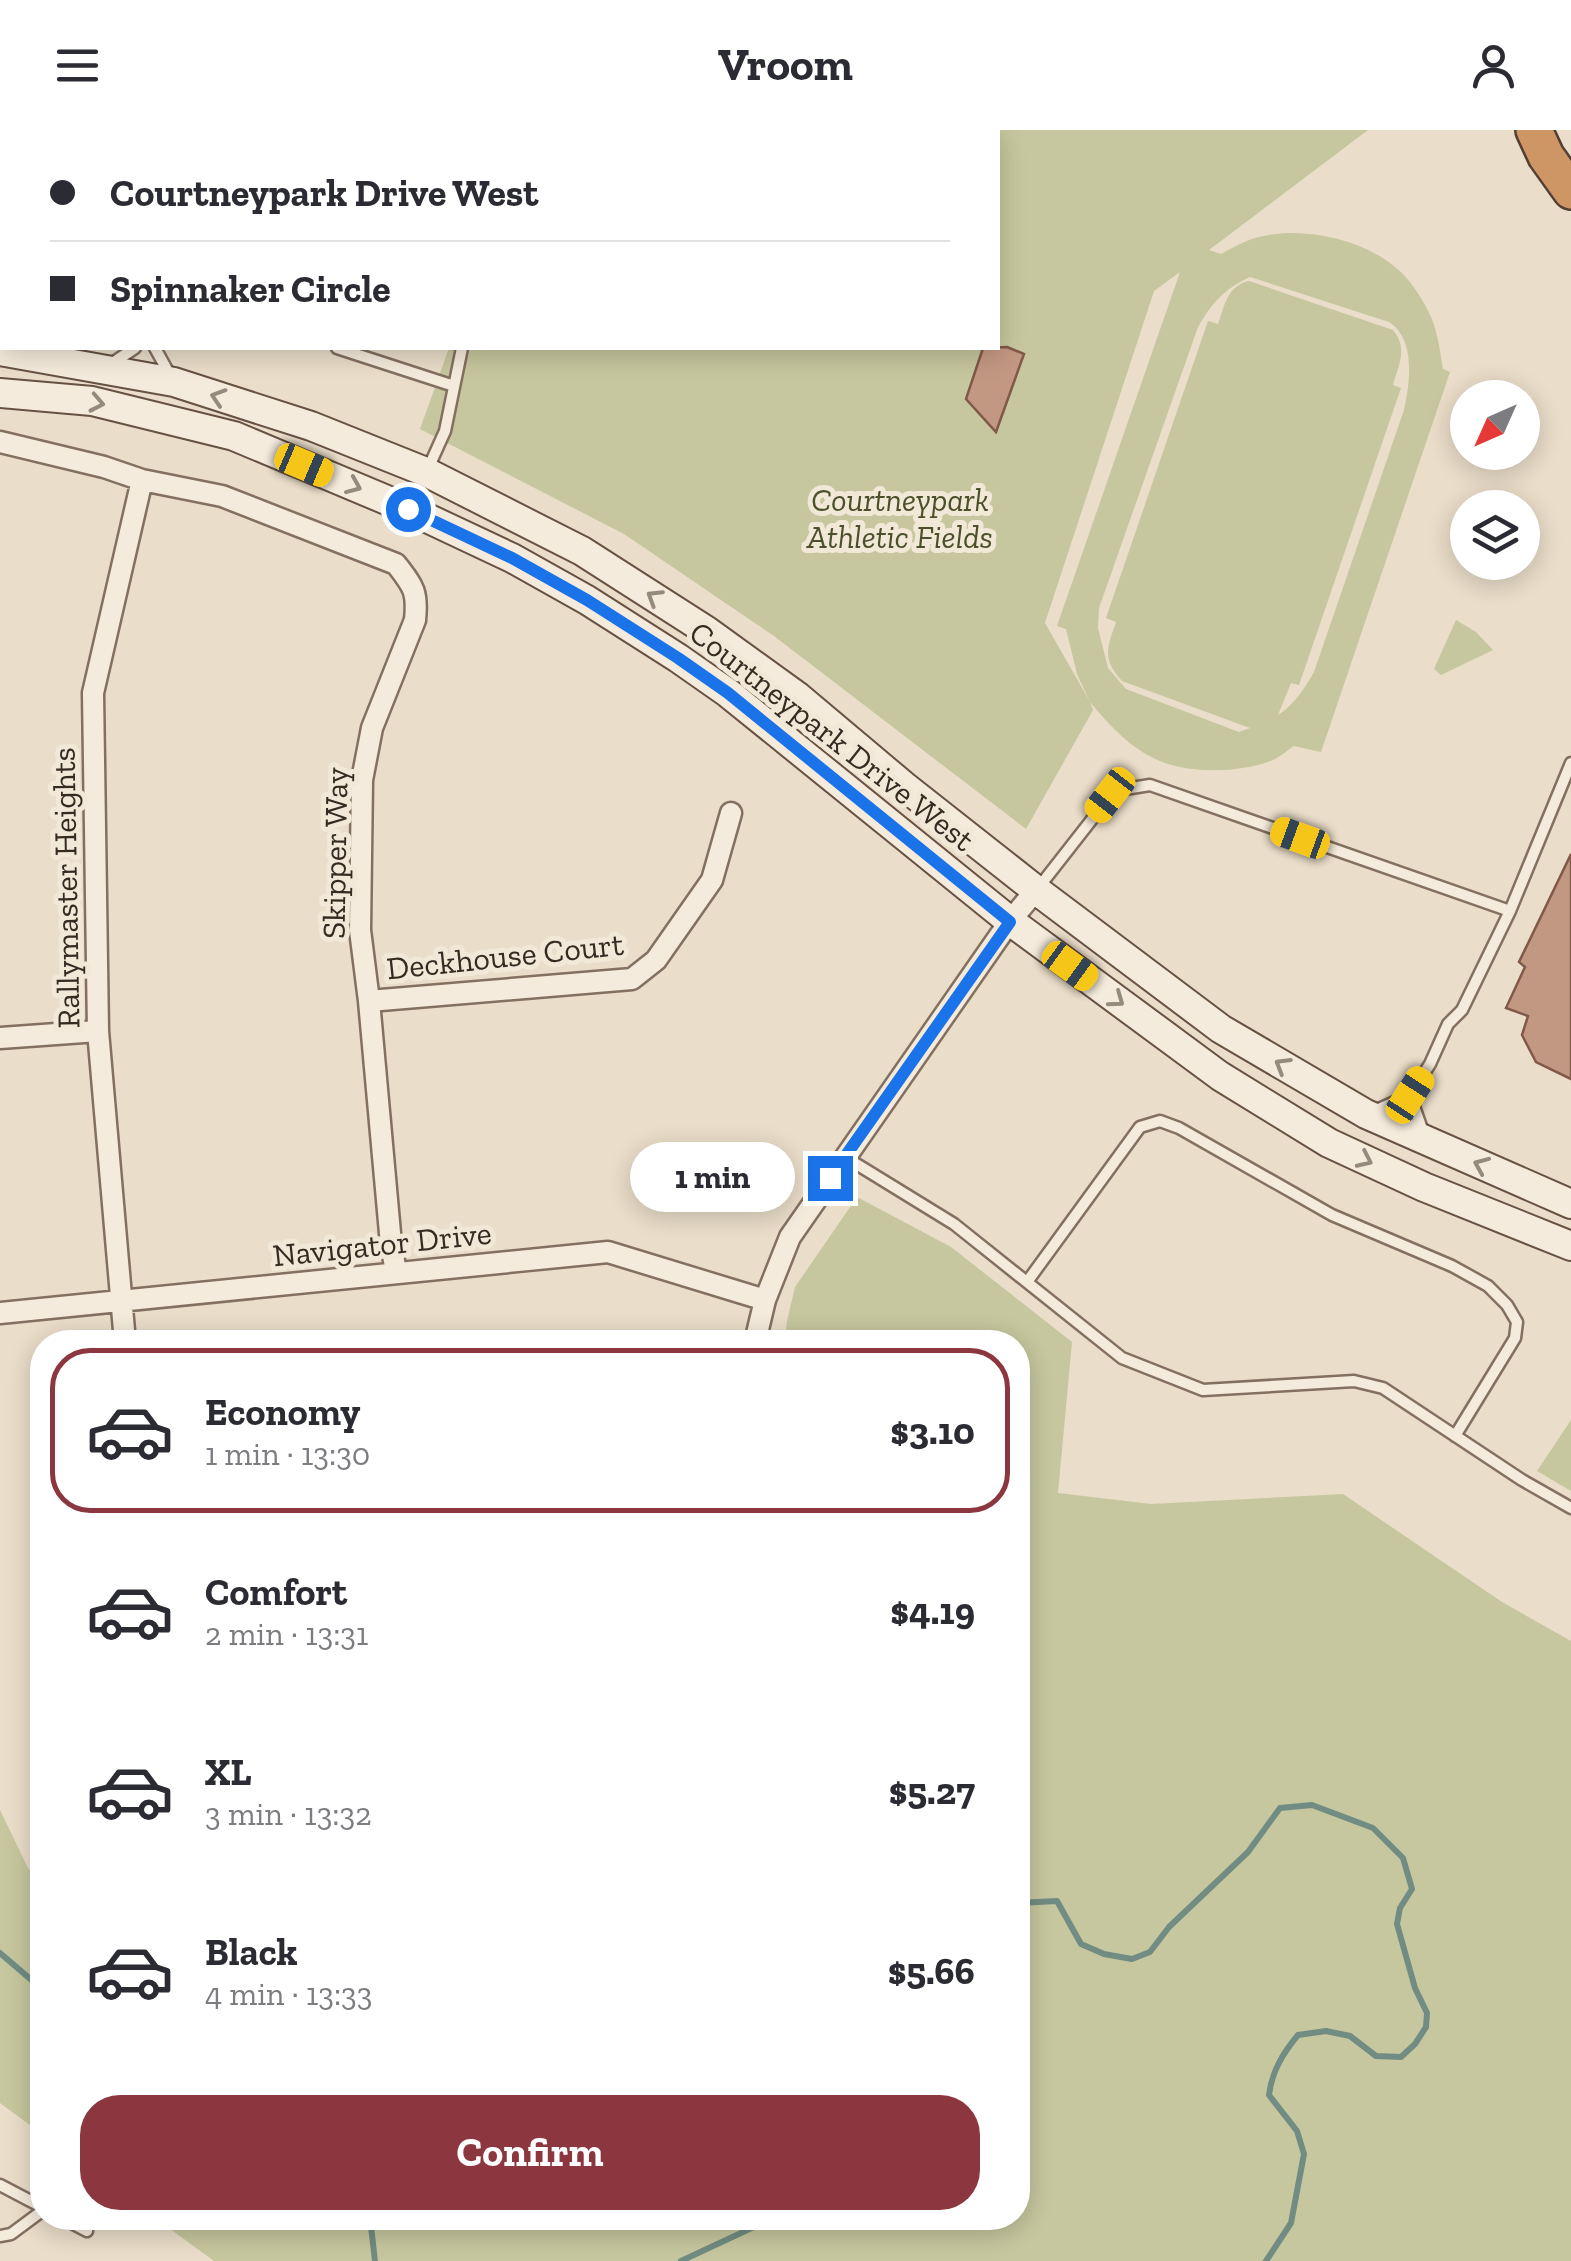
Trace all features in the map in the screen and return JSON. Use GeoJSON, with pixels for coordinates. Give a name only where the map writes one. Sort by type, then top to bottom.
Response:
{"type":"FeatureCollection","features":[{"type":"Feature","properties":{"kind":"highway"},"geometry":{"type":"LineString","coordinates":[[1534,130],[1546,156],[1571,192]]}},
{"type":"Feature","properties":{"kind":"main road","name":"Courtneypark Drive West"},"geometry":{"type":"LineString","coordinates":[[0,351],[174,382],[310,426],[426,472],[582,551],[707,631],[797,696],[1036,890],[1221,1028],[1366,1114],[1571,1204]]}},
{"type":"Feature","properties":{"kind":"main road","name":"Courtneypark Drive West"},"geometry":{"type":"LineString","coordinates":[[0,393],[92,401],[234,436],[408,509],[512,558],[587,600],[728,693],[1010,922],[1220,1076],[1329,1143],[1424,1187],[1571,1246]]}},
{"type":"Feature","properties":{"kind":"main road"},"geometry":{"type":"LineString","coordinates":[[408,509],[426,472]]}},
{"type":"Feature","properties":{"kind":"street","name":"Skipper Way"},"geometry":{"type":"LineString","coordinates":[[0,442],[142,480],[222,496],[396,564],[414,587],[415,620],[372,728],[362,780],[360,930],[396,1272]]}},
{"type":"Feature","properties":{"kind":"street","name":"Rallymaster Heights"},"geometry":{"type":"LineString","coordinates":[[124,1330],[98,1030],[93,693],[142,480]]}},
{"type":"Feature","properties":{"kind":"street","name":"Deckhouse Court"},"geometry":{"type":"LineString","coordinates":[[369,1001],[632,978],[656,960],[712,880],[730,813]]}},
{"type":"Feature","properties":{"kind":"street"},"geometry":{"type":"LineString","coordinates":[[758,1330],[790,1236],[1036,890]]}},
{"type":"Feature","properties":{"kind":"street"},"geometry":{"type":"LineString","coordinates":[[0,1038],[98,1030]]}},
{"type":"Feature","properties":{"kind":"street","name":"Navigator Drive"},"geometry":{"type":"LineString","coordinates":[[0,1313],[608,1252],[765,1300]]}},
{"type":"Feature","properties":{"kind":"lane"},"geometry":{"type":"LineString","coordinates":[[103,370],[132,350]]}},
{"type":"Feature","properties":{"kind":"lane"},"geometry":{"type":"LineString","coordinates":[[156,350],[174,382]]}},
{"type":"Feature","properties":{"kind":"lane"},"geometry":{"type":"LineString","coordinates":[[343,350],[454,386]]}},
{"type":"Feature","properties":{"kind":"lane"},"geometry":{"type":"LineString","coordinates":[[426,472],[445,431],[462,350]]}},
{"type":"Feature","properties":{"kind":"lane"},"geometry":{"type":"LineString","coordinates":[[1366,1114],[1410,1095],[1430,1064],[1448,1024],[1462,1010],[1510,911],[1571,763]]}},
{"type":"Feature","properties":{"kind":"lane"},"geometry":{"type":"LineString","coordinates":[[1036,890],[1110,795],[1124,788],[1150,786],[1510,911]]}},
{"type":"Feature","properties":{"kind":"lane"},"geometry":{"type":"LineString","coordinates":[[1410,1095],[1427,1142]]}},
{"type":"Feature","properties":{"kind":"lane"},"geometry":{"type":"LineString","coordinates":[[1027,1282],[1140,1127],[1160,1121],[1332,1215],[1452,1266],[1488,1286],[1507,1305],[1517,1322],[1515,1338],[1454,1436]]}},
{"type":"Feature","properties":{"kind":"lane"},"geometry":{"type":"LineString","coordinates":[[844,1157],[954,1224],[1122,1358],[1203,1390],[1354,1381],[1383,1388],[1571,1508]]}},
{"type":"Feature","properties":{"kind":"lane"},"geometry":{"type":"LineString","coordinates":[[0,2185],[30,2202]]}},
{"type":"Feature","properties":{"kind":"lane"},"geometry":{"type":"LineString","coordinates":[[0,2236],[11,2234],[30,2219]]}},
{"type":"Feature","properties":{"kind":"green space","name":"Courtneypark Athletic Fields"},"geometry":{"type":"Polygon","coordinates":[[[1000,130],[1368,130],[1209,250],[1221,254],[1249,240],[1285,233],[1325,236],[1363,248],[1395,267],[1416,290],[1433,323],[1443,369],[1450,372],[1321,752],[1294,746],[1263,764],[1233,769],[1202,770],[1172,765],[1130,743],[1090,702],[1093,710],[1026,829],[774,636],[624,534],[420,429],[448,350],[1000,350],[1000,130]],[[1180,272],[1154,291],[1045,623],[1089,700],[1077,674],[1066,629],[1057,626],[1180,272]],[[1250,277],[1233,286],[1208,311],[1198,327],[1099,608],[1098,628],[1108,668],[1126,689],[1239,732],[1250,728],[1122,681],[1111,666],[1108,653],[1116,622],[1106,618],[1208,321],[1218,324],[1231,292],[1249,281],[1393,330],[1400,343],[1401,356],[1393,385],[1401,388],[1299,685],[1291,683],[1278,715],[1294,701],[1314,672],[1404,410],[1409,375],[1407,350],[1404,339],[1389,322],[1250,277]]]}},
{"type":"Feature","properties":{"kind":"green space"},"geometry":{"type":"Polygon","coordinates":[[[1456,620],[1476,632],[1493,650],[1441,675],[1434,669],[1456,620]]]}},
{"type":"Feature","properties":{"kind":"green space"},"geometry":{"type":"Polygon","coordinates":[[[857,1197],[951,1247],[1072,1342],[1058,1493],[1151,1504],[1343,1494],[1502,1602],[1571,1641],[1571,2261],[214,2261],[171,2230],[1030,2230],[1030,1330],[786,1330],[795,1287],[857,1197]]]}},
{"type":"Feature","properties":{"kind":"green space"},"geometry":{"type":"Polygon","coordinates":[[[1571,1420],[1571,1491],[1537,1471],[1571,1420]]]}},
{"type":"Feature","properties":{"kind":"green space"},"geometry":{"type":"Polygon","coordinates":[[[0,1810],[30,1870],[30,2125],[0,2103],[0,1810]]]}},
{"type":"Feature","properties":{"kind":"building"},"geometry":{"type":"Polygon","coordinates":[[[1000,347],[1024,354],[996,432],[966,399],[982,350],[1000,347]]]}},
{"type":"Feature","properties":{"kind":"building"},"geometry":{"type":"Polygon","coordinates":[[[1571,854],[1571,1079],[1536,1062],[1522,1035],[1528,1016],[1506,1008],[1525,967],[1519,962],[1571,854]]]}},
{"type":"Feature","properties":{"kind":"waterway"},"geometry":{"type":"LineString","coordinates":[[1030,1902],[1057,1901],[1081,1944],[1104,1954],[1132,1959],[1150,1952],[1169,1927],[1248,1852],[1280,1808],[1312,1805],[1373,1828],[1403,1858],[1412,1889],[1400,1908],[1397,1924],[1415,1988],[1427,2013],[1426,2027],[1401,2057],[1376,2056],[1350,2036],[1326,2031],[1298,2035],[1288,2049],[1276,2070],[1269,2095],[1297,2131],[1304,2154],[1291,2223],[1266,2261]]}},
{"type":"Feature","properties":{"kind":"waterway"},"geometry":{"type":"LineString","coordinates":[[0,1953],[30,1979]]}},
{"type":"Feature","properties":{"kind":"waterway"},"geometry":{"type":"LineString","coordinates":[[371,2230],[375,2261]]}},
{"type":"Feature","properties":{"kind":"waterway"},"geometry":{"type":"LineString","coordinates":[[681,2261],[747,2230]]}},
{"type":"Feature","properties":{"kind":"route"},"geometry":{"type":"LineString","coordinates":[[408,509],[512,558],[678,658],[844,785],[1010,922],[830,1178]]}}]}
